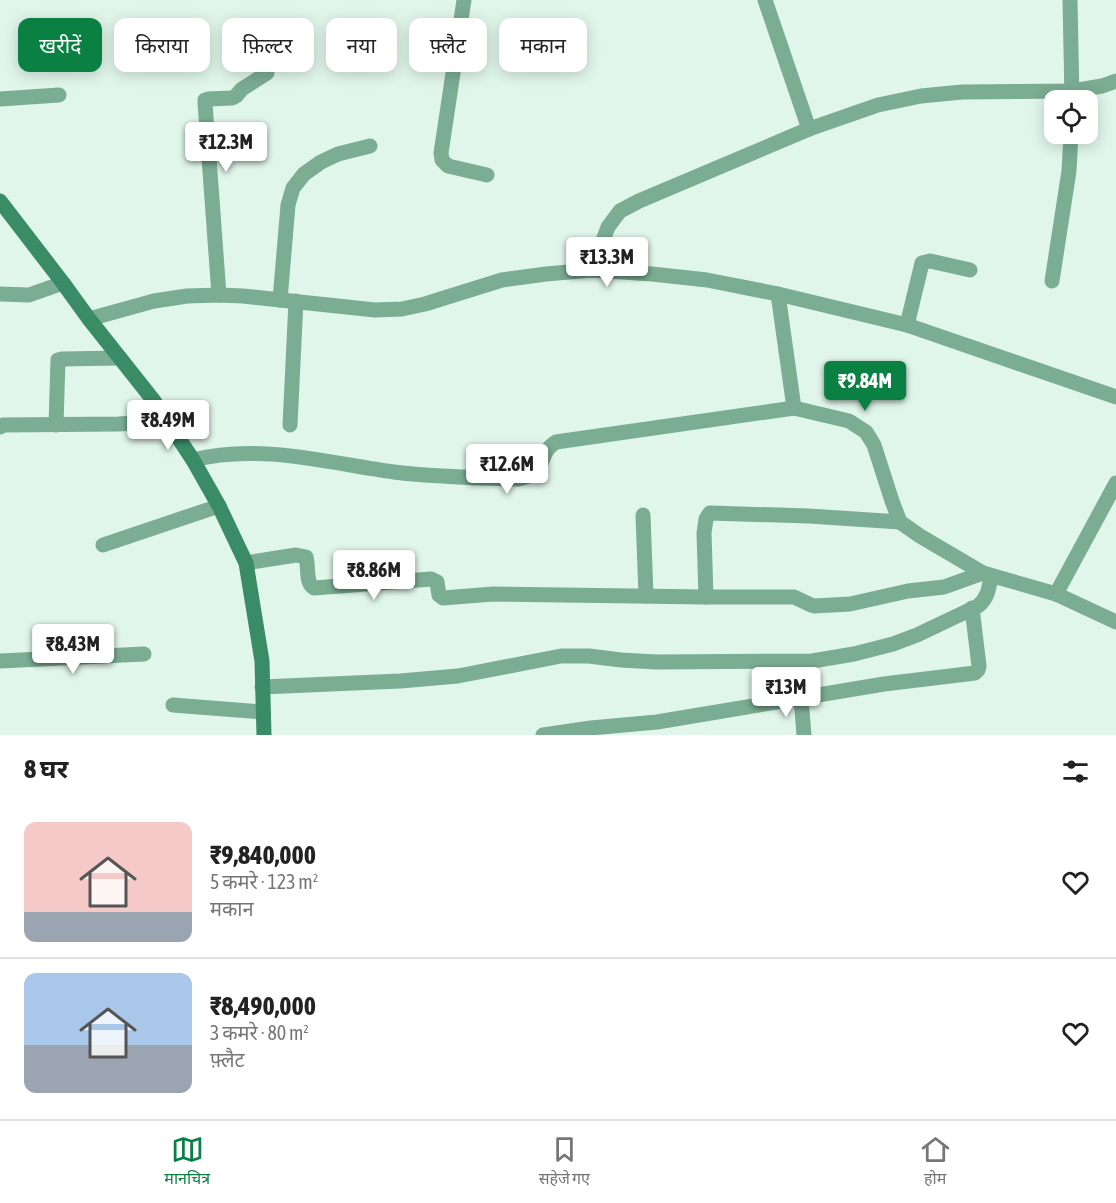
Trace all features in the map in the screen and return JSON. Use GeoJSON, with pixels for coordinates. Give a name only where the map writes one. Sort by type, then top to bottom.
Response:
{"type":"FeatureCollection","features":[{"type":"Feature","properties":{"kind":"street"},"geometry":{"type":"LineString","coordinates":[[464,0],[441,153],[442,160],[448,166],[487,175]]}},
{"type":"Feature","properties":{"kind":"street"},"geometry":{"type":"LineString","coordinates":[[765,0],[809,129]]}},
{"type":"Feature","properties":{"kind":"street"},"geometry":{"type":"LineString","coordinates":[[1070,0],[1072,90]]}},
{"type":"Feature","properties":{"kind":"street"},"geometry":{"type":"LineString","coordinates":[[219,295],[205,103],[208,99],[232,98],[267,73]]}},
{"type":"Feature","properties":{"kind":"street"},"geometry":{"type":"LineString","coordinates":[[1090,90],[1116,81]]}},
{"type":"Feature","properties":{"kind":"street"},"geometry":{"type":"LineString","coordinates":[[592,270],[608,227],[620,212],[639,201],[809,129],[878,105],[921,96],[962,92],[1044,95]]}},
{"type":"Feature","properties":{"kind":"street"},"geometry":{"type":"LineString","coordinates":[[0,99],[59,95]]}},
{"type":"Feature","properties":{"kind":"street"},"geometry":{"type":"LineString","coordinates":[[1052,282],[1069,171],[1070,144]]}},
{"type":"Feature","properties":{"kind":"street"},"geometry":{"type":"LineString","coordinates":[[290,425],[288,205],[293,188],[304,174],[338,154],[370,146]]}},
{"type":"Feature","properties":{"kind":"street"},"geometry":{"type":"LineString","coordinates":[[0,201],[89,319],[154,400],[193,460],[219,506],[246,563],[262,661],[264,735]]}},
{"type":"Feature","properties":{"kind":"street"},"geometry":{"type":"LineString","coordinates":[[907,325],[922,263],[930,261],[970,270]]}},
{"type":"Feature","properties":{"kind":"street"},"geometry":{"type":"LineString","coordinates":[[89,319],[154,301],[187,296],[243,296],[375,310],[402,309],[502,280],[592,270],[652,274],[707,280],[778,294],[907,325],[1116,397]]}},
{"type":"Feature","properties":{"kind":"street"},"geometry":{"type":"LineString","coordinates":[[0,294],[29,295],[63,283]]}},
{"type":"Feature","properties":{"kind":"street"},"geometry":{"type":"LineString","coordinates":[[778,294],[794,408]]}},
{"type":"Feature","properties":{"kind":"street"},"geometry":{"type":"LineString","coordinates":[[56,425],[58,360],[120,358]]}},
{"type":"Feature","properties":{"kind":"street"},"geometry":{"type":"LineString","coordinates":[[193,460],[229,453],[254,453],[396,472],[518,479],[528,477],[539,470],[546,451],[556,442],[794,408],[849,421],[866,432],[874,445],[900,522]]}},
{"type":"Feature","properties":{"kind":"street"},"geometry":{"type":"LineString","coordinates":[[0,427],[3,425],[136,423],[166,418]]}},
{"type":"Feature","properties":{"kind":"street"},"geometry":{"type":"LineString","coordinates":[[1056,594],[1116,483]]}},
{"type":"Feature","properties":{"kind":"street"},"geometry":{"type":"LineString","coordinates":[[103,545],[219,506]]}},
{"type":"Feature","properties":{"kind":"street"},"geometry":{"type":"LineString","coordinates":[[706,597],[704,533],[706,519],[710,513],[900,522],[987,575],[1056,594],[1109,612],[1116,622]]}},
{"type":"Feature","properties":{"kind":"street"},"geometry":{"type":"LineString","coordinates":[[643,515],[646,596]]}},
{"type":"Feature","properties":{"kind":"street"},"geometry":{"type":"LineString","coordinates":[[246,563],[302,555],[306,557],[308,563],[310,586],[314,588],[431,579],[437,582],[439,595],[443,598],[493,594],[794,597],[811,605],[850,604],[908,591],[944,587],[987,575]]}},
{"type":"Feature","properties":{"kind":"street"},"geometry":{"type":"LineString","coordinates":[[262,687],[447,677],[561,656],[589,656],[656,663],[813,661],[892,644],[917,635],[972,608],[983,602],[988,595],[987,575]]}},
{"type":"Feature","properties":{"kind":"street"},"geometry":{"type":"LineString","coordinates":[[543,735],[657,722],[884,684],[975,673],[979,666],[972,608]]}},
{"type":"Feature","properties":{"kind":"street"},"geometry":{"type":"LineString","coordinates":[[0,661],[144,654]]}},
{"type":"Feature","properties":{"kind":"street"},"geometry":{"type":"LineString","coordinates":[[801,698],[804,735]]}},
{"type":"Feature","properties":{"kind":"street"},"geometry":{"type":"LineString","coordinates":[[173,705],[263,712]]}}]}
